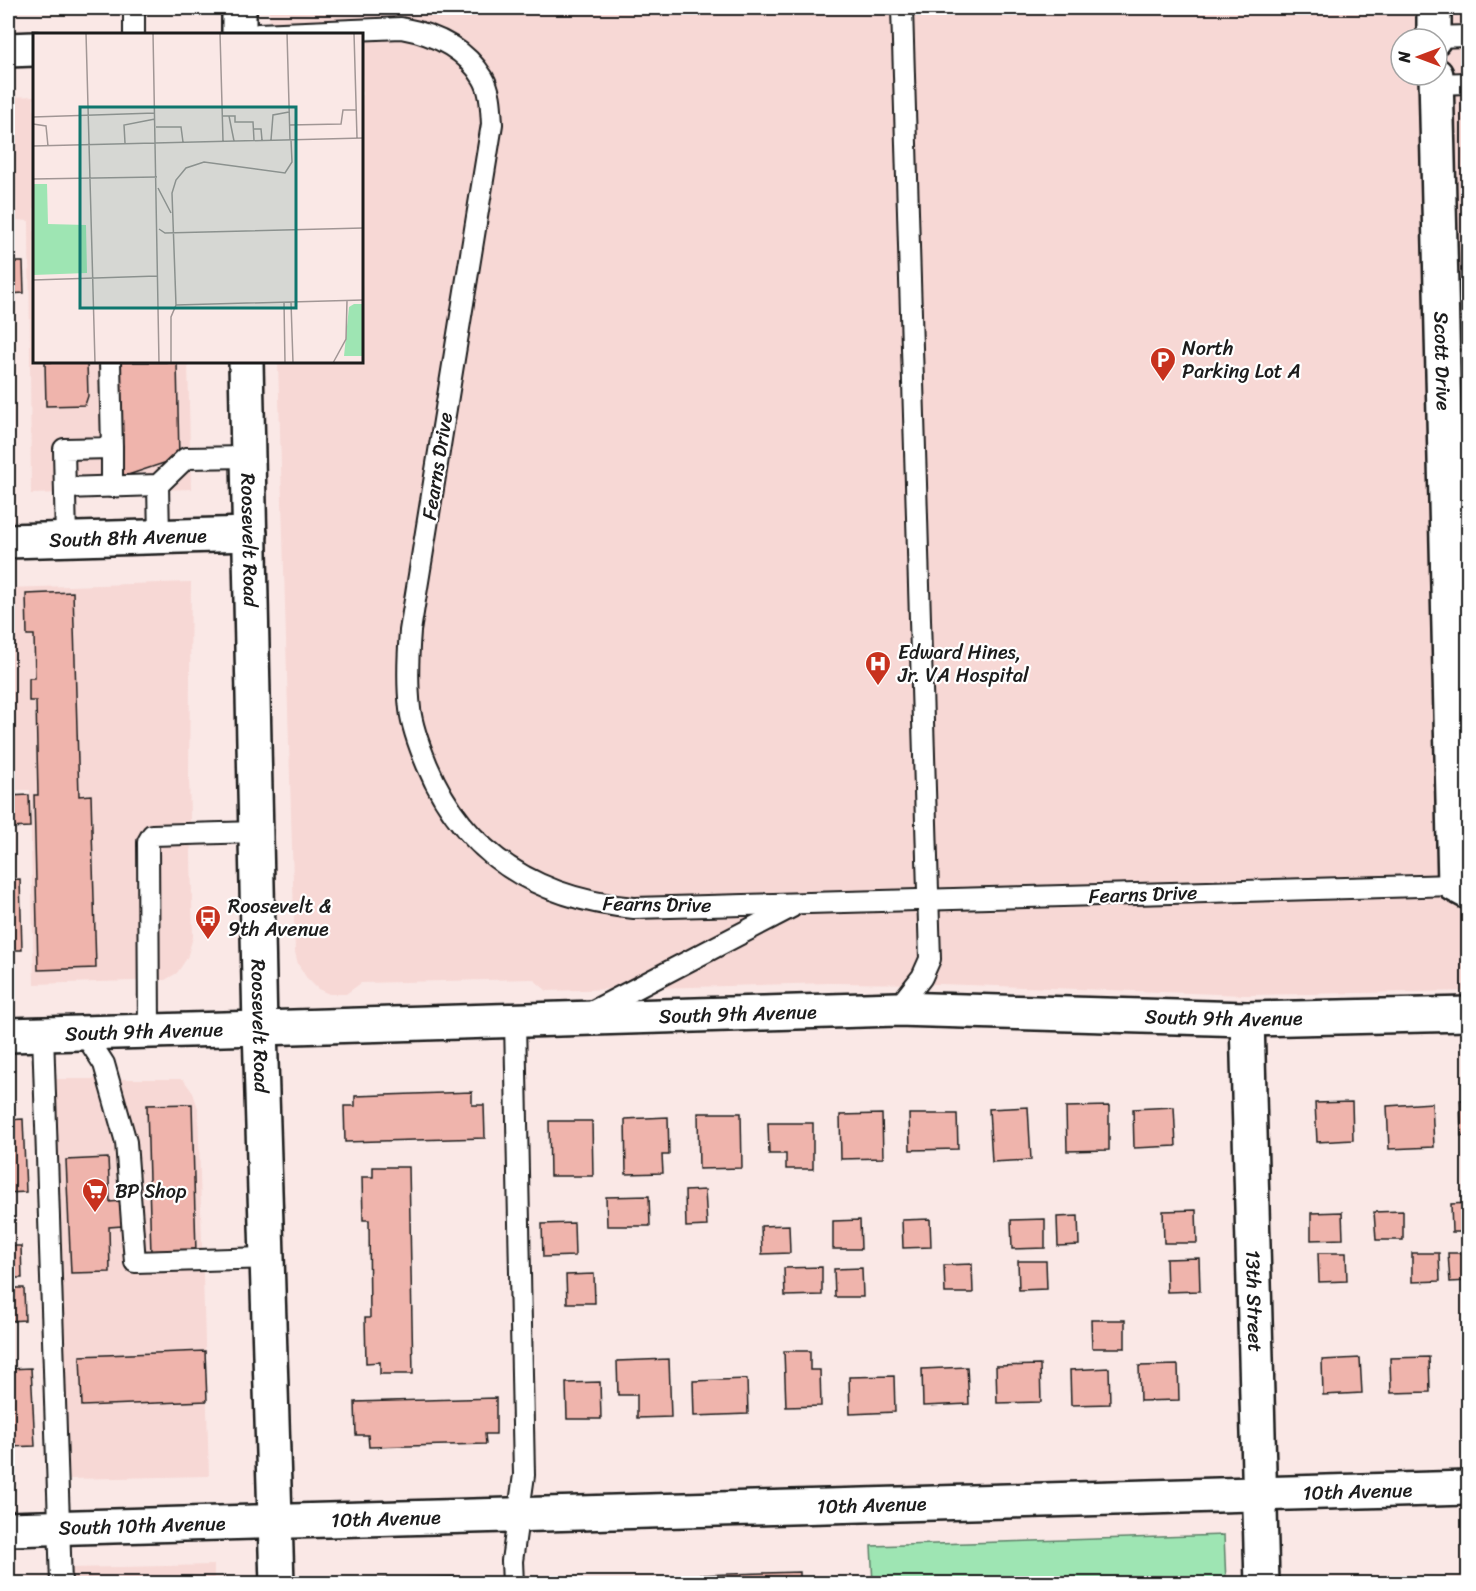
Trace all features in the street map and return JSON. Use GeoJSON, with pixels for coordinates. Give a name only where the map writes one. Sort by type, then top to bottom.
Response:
{"type":"FeatureCollection","features":[{"type":"Feature","properties":{"kind":"street"},"geometry":{"type":"LineString","coordinates":[[239,8],[239,33]]}},
{"type":"Feature","properties":{"kind":"street"},"geometry":{"type":"LineString","coordinates":[[8,50],[33,50]]}},
{"type":"Feature","properties":{"kind":"street","name":"Scott Drive"},"geometry":{"type":"LineString","coordinates":[[1436,87],[1462,889]]}},
{"type":"Feature","properties":{"kind":"street","name":"Roosevelt Road"},"geometry":{"type":"LineString","coordinates":[[246,363],[260,1028],[278,1584]]}},
{"type":"Feature","properties":{"kind":"street","name":"South 8th Avenue"},"geometry":{"type":"LineString","coordinates":[[8,542],[250,534]]}},
{"type":"Feature","properties":{"kind":"street","name":"South 9th Avenue"},"geometry":{"type":"LineString","coordinates":[[8,1035],[897,1009],[1247,1019],[1468,1014]]}},
{"type":"Feature","properties":{"kind":"street","name":"13th Street"},"geometry":{"type":"LineString","coordinates":[[1247,1019],[1262,1584]]}},
{"type":"Feature","properties":{"kind":"street","name":"10th Avenue"},"geometry":{"type":"LineString","coordinates":[[275,1522],[1468,1488]]}},
{"type":"Feature","properties":{"kind":"street","name":"South 10th Avenue"},"geometry":{"type":"LineString","coordinates":[[8,1529],[275,1522]]}},
{"type":"Feature","properties":{"kind":"lane"},"geometry":{"type":"LineString","coordinates":[[134,8],[134,33]]}},
{"type":"Feature","properties":{"kind":"lane"},"geometry":{"type":"LineString","coordinates":[[897,1009],[922,977],[930,959],[902,8]]}},
{"type":"Feature","properties":{"kind":"lane","name":"Fearns Drive"},"geometry":{"type":"LineString","coordinates":[[282,33],[401,28],[421,32],[440,39],[459,51],[484,79],[490,101],[492,124],[410,631],[407,674],[410,711],[420,748],[433,778],[448,806],[487,852],[512,870],[568,896],[600,904],[634,908],[1462,889]]}},
{"type":"Feature","properties":{"kind":"lane"},"geometry":{"type":"LineString","coordinates":[[1449,32],[1468,36]]}},
{"type":"Feature","properties":{"kind":"lane"},"geometry":{"type":"LineString","coordinates":[[1449,81],[1468,83]]}},
{"type":"Feature","properties":{"kind":"lane"},"geometry":{"type":"LineString","coordinates":[[111,363],[112,487]]}},
{"type":"Feature","properties":{"kind":"lane"},"geometry":{"type":"LineString","coordinates":[[66,540],[64,449],[112,448]]}},
{"type":"Feature","properties":{"kind":"lane"},"geometry":{"type":"LineString","coordinates":[[65,488],[158,485],[186,458],[248,457]]}},
{"type":"Feature","properties":{"kind":"lane"},"geometry":{"type":"LineString","coordinates":[[158,485],[159,537]]}},
{"type":"Feature","properties":{"kind":"lane"},"geometry":{"type":"LineString","coordinates":[[149,1031],[147,842],[152,835],[256,832]]}},
{"type":"Feature","properties":{"kind":"lane"},"geometry":{"type":"LineString","coordinates":[[578,1019],[797,904]]}},
{"type":"Feature","properties":{"kind":"lane"},"geometry":{"type":"LineString","coordinates":[[513,1584],[512,1561],[524,1475],[515,1021]]}},
{"type":"Feature","properties":{"kind":"lane"},"geometry":{"type":"LineString","coordinates":[[84,1033],[104,1064],[126,1142],[135,1262],[267,1258]]}},
{"type":"Feature","properties":{"kind":"lane"},"geometry":{"type":"LineString","coordinates":[[43,1034],[61,1584]]}},
{"type":"Feature","properties":{"kind":"shaded area","name":"Edward Hines, Jr. VA Hospital"},"geometry":{"type":"Polygon","coordinates":[[[269,8],[1468,8],[1468,991],[1245,995],[939,984],[830,983],[547,991],[533,979],[361,983],[346,994],[329,994],[318,989],[306,977],[298,964],[295,952],[278,363],[363,363],[363,33],[270,33],[269,8]]]}},
{"type":"Feature","properties":{"kind":"shaded area"},"geometry":{"type":"Polygon","coordinates":[[[33,96],[33,363],[188,363],[191,489],[31,494],[29,221],[17,220],[13,97],[33,96]]]}},
{"type":"Feature","properties":{"kind":"shaded area"},"geometry":{"type":"Polygon","coordinates":[[[191,582],[189,776],[193,937],[187,958],[177,973],[165,980],[34,984],[30,790],[8,790],[8,588],[191,582]]]}},
{"type":"Feature","properties":{"kind":"shaded area"},"geometry":{"type":"Polygon","coordinates":[[[53,1079],[183,1079],[193,1093],[198,1108],[209,1476],[69,1479],[53,1079]]]}},
{"type":"Feature","properties":{"kind":"shaded area"},"geometry":{"type":"Polygon","coordinates":[[[214,1565],[214,1583],[72,1583],[71,1568],[214,1565]]]}},
{"type":"Feature","properties":{"kind":"green space"},"geometry":{"type":"Polygon","coordinates":[[[1224,1535],[1226,1583],[873,1583],[871,1546],[1224,1535]]]}},
{"type":"Feature","properties":{"kind":"building"},"geometry":{"type":"Polygon","coordinates":[[[8,262],[23,262],[24,293],[8,294],[8,262]]]}},
{"type":"Feature","properties":{"kind":"building"},"geometry":{"type":"Polygon","coordinates":[[[45,363],[87,363],[88,396],[85,405],[46,406],[45,363]]]}},
{"type":"Feature","properties":{"kind":"building"},"geometry":{"type":"Polygon","coordinates":[[[118,363],[177,363],[179,458],[122,477],[118,363]]]}},
{"type":"Feature","properties":{"kind":"building"},"geometry":{"type":"Polygon","coordinates":[[[73,592],[79,796],[91,795],[96,968],[38,970],[34,795],[38,795],[36,701],[29,701],[29,678],[35,678],[34,635],[27,635],[26,594],[73,592]]]}},
{"type":"Feature","properties":{"kind":"building"},"geometry":{"type":"Polygon","coordinates":[[[29,795],[30,827],[8,828],[8,796],[29,795]]]}},
{"type":"Feature","properties":{"kind":"building"},"geometry":{"type":"Polygon","coordinates":[[[20,879],[22,950],[8,950],[8,880],[20,879]]]}},
{"type":"Feature","properties":{"kind":"building"},"geometry":{"type":"Polygon","coordinates":[[[472,1092],[472,1105],[484,1105],[485,1138],[345,1142],[344,1106],[355,1106],[355,1096],[472,1092]]]}},
{"type":"Feature","properties":{"kind":"building"},"geometry":{"type":"Polygon","coordinates":[[[1460,1100],[1468,1100],[1468,1136],[1461,1136],[1460,1100]]]}},
{"type":"Feature","properties":{"kind":"building"},"geometry":{"type":"Polygon","coordinates":[[[1352,1102],[1353,1140],[1317,1142],[1315,1103],[1352,1102]]]}},
{"type":"Feature","properties":{"kind":"building"},"geometry":{"type":"Polygon","coordinates":[[[1432,1103],[1434,1147],[1389,1149],[1387,1106],[1432,1103]]]}},
{"type":"Feature","properties":{"kind":"building"},"geometry":{"type":"Polygon","coordinates":[[[192,1104],[196,1253],[151,1255],[147,1105],[192,1104]]]}},
{"type":"Feature","properties":{"kind":"building"},"geometry":{"type":"Polygon","coordinates":[[[1109,1106],[1109,1150],[1067,1151],[1066,1107],[1109,1106]]]}},
{"type":"Feature","properties":{"kind":"building"},"geometry":{"type":"Polygon","coordinates":[[[1028,1107],[1031,1160],[992,1162],[989,1109],[1028,1107]]]}},
{"type":"Feature","properties":{"kind":"building"},"geometry":{"type":"Polygon","coordinates":[[[1174,1107],[1176,1146],[1134,1148],[1133,1109],[1174,1107]]]}},
{"type":"Feature","properties":{"kind":"building"},"geometry":{"type":"Polygon","coordinates":[[[698,1113],[741,1113],[742,1168],[699,1169],[698,1113]]]}},
{"type":"Feature","properties":{"kind":"building"},"geometry":{"type":"Polygon","coordinates":[[[882,1114],[883,1158],[841,1159],[840,1115],[882,1114]]]}},
{"type":"Feature","properties":{"kind":"building"},"geometry":{"type":"Polygon","coordinates":[[[909,1114],[957,1114],[958,1149],[910,1150],[909,1114]]]}},
{"type":"Feature","properties":{"kind":"building"},"geometry":{"type":"Polygon","coordinates":[[[668,1117],[669,1155],[662,1155],[663,1173],[626,1174],[625,1119],[668,1117]]]}},
{"type":"Feature","properties":{"kind":"building"},"geometry":{"type":"Polygon","coordinates":[[[23,1119],[26,1192],[8,1193],[8,1120],[23,1119]]]}},
{"type":"Feature","properties":{"kind":"building"},"geometry":{"type":"Polygon","coordinates":[[[549,1121],[592,1121],[593,1176],[550,1176],[549,1121]]]}},
{"type":"Feature","properties":{"kind":"building"},"geometry":{"type":"Polygon","coordinates":[[[768,1123],[813,1123],[813,1169],[786,1169],[786,1154],[769,1154],[768,1123]]]}},
{"type":"Feature","properties":{"kind":"building","name":"BP Shop"},"geometry":{"type":"Polygon","coordinates":[[[108,1158],[110,1202],[121,1201],[122,1226],[109,1227],[110,1272],[71,1273],[66,1160],[108,1158]]]}},
{"type":"Feature","properties":{"kind":"building"},"geometry":{"type":"Polygon","coordinates":[[[373,1167],[409,1167],[413,1374],[380,1374],[380,1362],[366,1363],[365,1318],[370,1318],[369,1220],[363,1220],[362,1177],[373,1177],[373,1167]]]}},
{"type":"Feature","properties":{"kind":"building"},"geometry":{"type":"Polygon","coordinates":[[[705,1190],[707,1226],[686,1227],[685,1191],[705,1190]]]}},
{"type":"Feature","properties":{"kind":"building"},"geometry":{"type":"Polygon","coordinates":[[[649,1196],[650,1226],[607,1226],[606,1197],[649,1196]]]}},
{"type":"Feature","properties":{"kind":"building"},"geometry":{"type":"Polygon","coordinates":[[[1468,1203],[1468,1232],[1452,1232],[1451,1204],[1468,1203]]]}},
{"type":"Feature","properties":{"kind":"building"},"geometry":{"type":"Polygon","coordinates":[[[1196,1210],[1197,1243],[1164,1243],[1163,1211],[1196,1210]]]}},
{"type":"Feature","properties":{"kind":"building"},"geometry":{"type":"Polygon","coordinates":[[[1403,1211],[1403,1240],[1376,1240],[1374,1212],[1403,1211]]]}},
{"type":"Feature","properties":{"kind":"building"},"geometry":{"type":"Polygon","coordinates":[[[1342,1212],[1343,1239],[1311,1240],[1311,1213],[1342,1212]]]}},
{"type":"Feature","properties":{"kind":"building"},"geometry":{"type":"Polygon","coordinates":[[[1078,1216],[1079,1245],[1058,1246],[1057,1217],[1078,1216]]]}},
{"type":"Feature","properties":{"kind":"building"},"geometry":{"type":"Polygon","coordinates":[[[930,1219],[931,1247],[903,1248],[902,1220],[930,1219]]]}},
{"type":"Feature","properties":{"kind":"building"},"geometry":{"type":"Polygon","coordinates":[[[1045,1219],[1045,1248],[1012,1249],[1011,1220],[1045,1219]]]}},
{"type":"Feature","properties":{"kind":"building"},"geometry":{"type":"Polygon","coordinates":[[[860,1220],[861,1249],[833,1249],[833,1221],[860,1220]]]}},
{"type":"Feature","properties":{"kind":"building"},"geometry":{"type":"Polygon","coordinates":[[[574,1223],[575,1256],[543,1257],[542,1224],[574,1223]]]}},
{"type":"Feature","properties":{"kind":"building"},"geometry":{"type":"Polygon","coordinates":[[[789,1225],[790,1253],[762,1254],[761,1226],[789,1225]]]}},
{"type":"Feature","properties":{"kind":"building"},"geometry":{"type":"Polygon","coordinates":[[[8,1246],[21,1246],[22,1278],[8,1278],[8,1246]]]}},
{"type":"Feature","properties":{"kind":"building"},"geometry":{"type":"Polygon","coordinates":[[[1318,1253],[1346,1253],[1347,1281],[1319,1282],[1318,1253]]]}},
{"type":"Feature","properties":{"kind":"building"},"geometry":{"type":"Polygon","coordinates":[[[1412,1253],[1439,1253],[1440,1281],[1412,1282],[1412,1253]]]}},
{"type":"Feature","properties":{"kind":"building"},"geometry":{"type":"Polygon","coordinates":[[[1448,1253],[1468,1253],[1468,1281],[1450,1282],[1448,1253]]]}},
{"type":"Feature","properties":{"kind":"building"},"geometry":{"type":"Polygon","coordinates":[[[1199,1258],[1200,1291],[1167,1292],[1166,1259],[1199,1258]]]}},
{"type":"Feature","properties":{"kind":"building"},"geometry":{"type":"Polygon","coordinates":[[[1018,1261],[1046,1261],[1047,1289],[1019,1290],[1018,1261]]]}},
{"type":"Feature","properties":{"kind":"building"},"geometry":{"type":"Polygon","coordinates":[[[972,1264],[973,1293],[945,1293],[944,1265],[972,1264]]]}},
{"type":"Feature","properties":{"kind":"building"},"geometry":{"type":"Polygon","coordinates":[[[822,1267],[822,1295],[785,1296],[784,1268],[822,1267]]]}},
{"type":"Feature","properties":{"kind":"building"},"geometry":{"type":"Polygon","coordinates":[[[862,1268],[863,1297],[835,1297],[834,1269],[862,1268]]]}},
{"type":"Feature","properties":{"kind":"building"},"geometry":{"type":"Polygon","coordinates":[[[594,1274],[595,1303],[567,1303],[566,1275],[594,1274]]]}},
{"type":"Feature","properties":{"kind":"building"},"geometry":{"type":"Polygon","coordinates":[[[8,1288],[24,1288],[25,1320],[8,1321],[8,1288]]]}},
{"type":"Feature","properties":{"kind":"building"},"geometry":{"type":"Polygon","coordinates":[[[1091,1320],[1125,1320],[1125,1348],[1092,1348],[1091,1320]]]}},
{"type":"Feature","properties":{"kind":"building"},"geometry":{"type":"Polygon","coordinates":[[[205,1351],[207,1401],[82,1406],[80,1356],[205,1351]]]}},
{"type":"Feature","properties":{"kind":"building"},"geometry":{"type":"Polygon","coordinates":[[[784,1351],[810,1351],[810,1370],[820,1370],[821,1406],[786,1407],[784,1351]]]}},
{"type":"Feature","properties":{"kind":"building"},"geometry":{"type":"Polygon","coordinates":[[[1429,1357],[1430,1392],[1391,1393],[1390,1358],[1429,1357]]]}},
{"type":"Feature","properties":{"kind":"building"},"geometry":{"type":"Polygon","coordinates":[[[1360,1358],[1362,1393],[1323,1395],[1322,1360],[1360,1358]]]}},
{"type":"Feature","properties":{"kind":"building"},"geometry":{"type":"Polygon","coordinates":[[[669,1359],[671,1417],[637,1418],[637,1395],[618,1395],[617,1361],[669,1359]]]}},
{"type":"Feature","properties":{"kind":"building"},"geometry":{"type":"Polygon","coordinates":[[[1040,1365],[1041,1402],[997,1403],[996,1366],[1040,1365]]]}},
{"type":"Feature","properties":{"kind":"building"},"geometry":{"type":"Polygon","coordinates":[[[1178,1365],[1179,1400],[1140,1401],[1139,1366],[1178,1365]]]}},
{"type":"Feature","properties":{"kind":"building"},"geometry":{"type":"Polygon","coordinates":[[[967,1367],[969,1404],[923,1406],[922,1369],[967,1367]]]}},
{"type":"Feature","properties":{"kind":"building"},"geometry":{"type":"Polygon","coordinates":[[[31,1368],[35,1446],[8,1447],[8,1369],[31,1368]]]}},
{"type":"Feature","properties":{"kind":"building"},"geometry":{"type":"Polygon","coordinates":[[[1109,1368],[1110,1404],[1071,1405],[1070,1370],[1109,1368]]]}},
{"type":"Feature","properties":{"kind":"building"},"geometry":{"type":"Polygon","coordinates":[[[894,1376],[895,1412],[850,1414],[849,1377],[894,1376]]]}},
{"type":"Feature","properties":{"kind":"building"},"geometry":{"type":"Polygon","coordinates":[[[747,1379],[748,1414],[694,1416],[693,1381],[747,1379]]]}},
{"type":"Feature","properties":{"kind":"building"},"geometry":{"type":"Polygon","coordinates":[[[600,1382],[601,1419],[567,1419],[566,1383],[600,1382]]]}},
{"type":"Feature","properties":{"kind":"building"},"geometry":{"type":"Polygon","coordinates":[[[496,1398],[496,1434],[485,1434],[486,1444],[369,1447],[368,1435],[356,1435],[355,1402],[496,1398]]]}},
{"type":"Feature","properties":{"kind":"building"},"geometry":{"type":"Polygon","coordinates":[[[800,1572],[800,1584],[700,1584],[700,1575],[800,1572]]]}},
{"type":"Feature","properties":{"kind":"building"},"geometry":{"type":"Polygon","coordinates":[[[463,1577],[463,1584],[355,1584],[355,1579],[463,1577]]]}},
{"type":"Feature","properties":{"kind":"place","name":"North Parking Lot A"},"geometry":{"type":"Point","coordinates":[1163,383]}},
{"type":"Feature","properties":{"kind":"place","name":"Edward Hines, Jr. VA Hospital"},"geometry":{"type":"Point","coordinates":[878,687]}},
{"type":"Feature","properties":{"kind":"place","name":"Roosevelt & 9th Avenue"},"geometry":{"type":"Point","coordinates":[208,941]}},
{"type":"Feature","properties":{"kind":"place","name":"BP Shop"},"geometry":{"type":"Point","coordinates":[95,1214]}}]}
